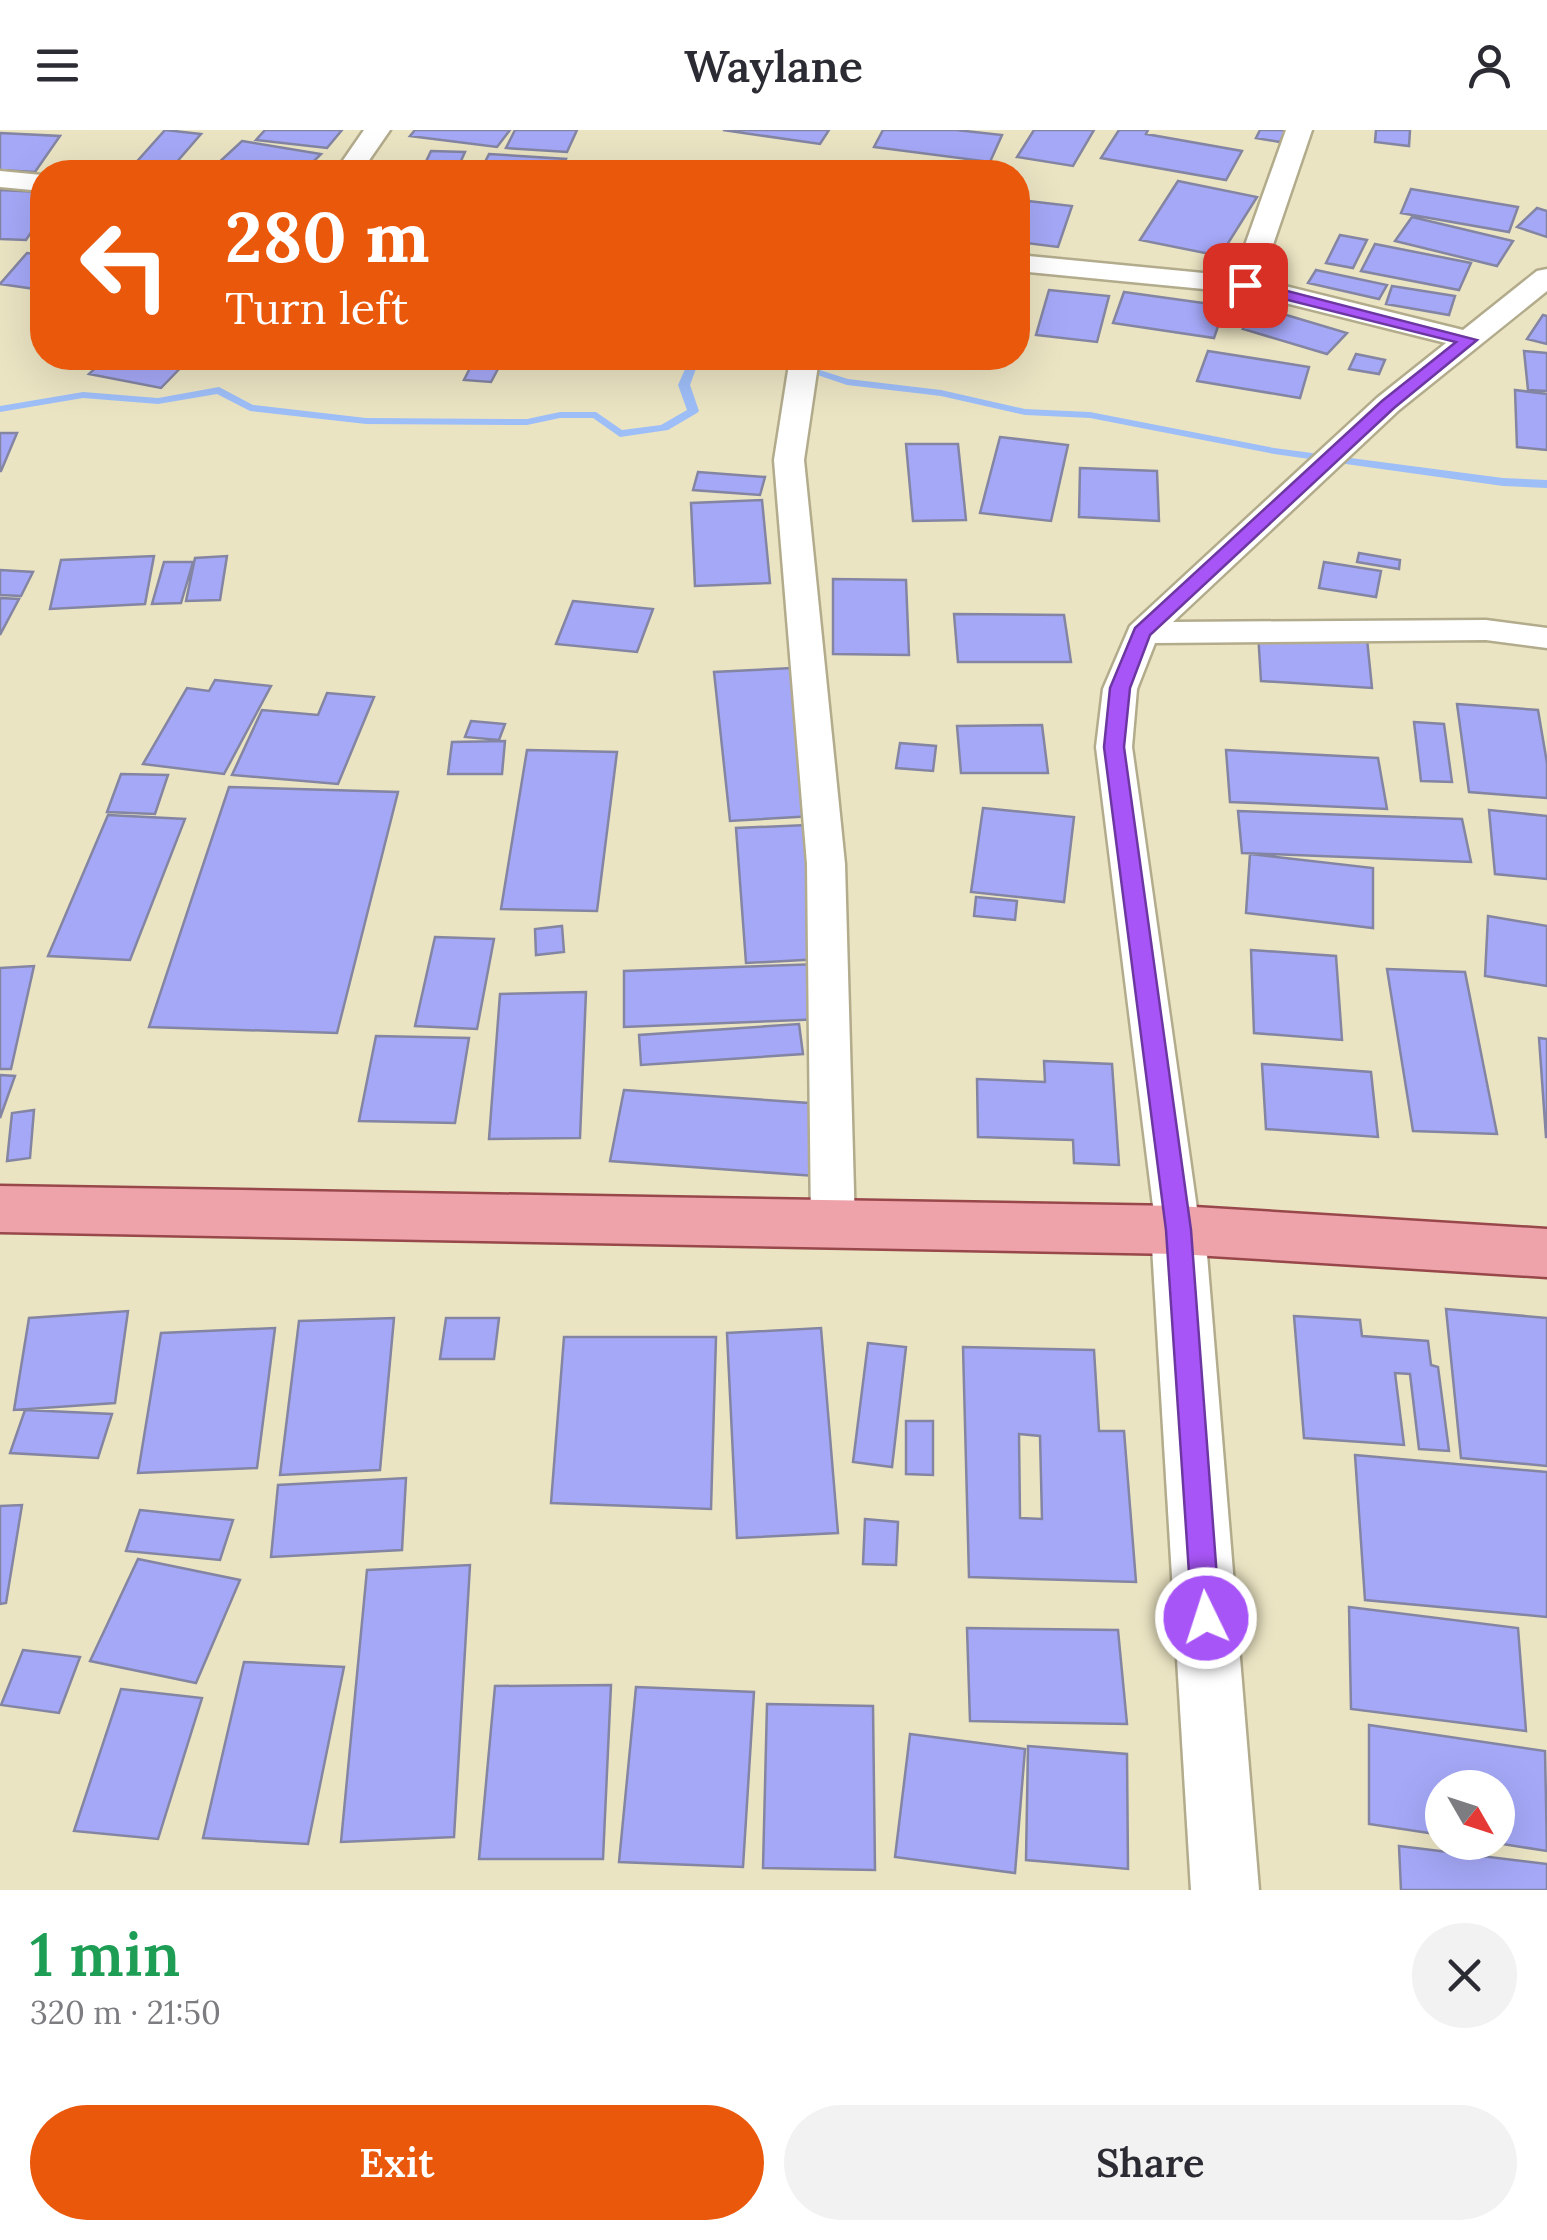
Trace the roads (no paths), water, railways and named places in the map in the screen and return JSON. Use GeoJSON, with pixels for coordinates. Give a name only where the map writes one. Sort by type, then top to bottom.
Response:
{"type":"FeatureCollection","features":[{"type":"Feature","properties":{"kind":"main road"},"geometry":{"type":"LineString","coordinates":[[0,1209],[833,1227],[1178,1230],[1547,1253]]}},
{"type":"Feature","properties":{"kind":"street"},"geometry":{"type":"LineString","coordinates":[[356,160],[377,130]]}},
{"type":"Feature","properties":{"kind":"street"},"geometry":{"type":"LineString","coordinates":[[1245,285],[1298,130]]}},
{"type":"Feature","properties":{"kind":"street"},"geometry":{"type":"LineString","coordinates":[[0,179],[30,182]]}},
{"type":"Feature","properties":{"kind":"street"},"geometry":{"type":"LineString","coordinates":[[1030,265],[1245,285],[1469,340]]}},
{"type":"Feature","properties":{"kind":"street"},"geometry":{"type":"LineString","coordinates":[[1225,1890],[1178,1230],[1114,747],[1120,688],[1142,632],[1388,404],[1547,277]]}},
{"type":"Feature","properties":{"kind":"street"},"geometry":{"type":"LineString","coordinates":[[802,370],[789,460],[826,864],[833,1227]]}},
{"type":"Feature","properties":{"kind":"street"},"geometry":{"type":"LineString","coordinates":[[1142,632],[1486,630],[1547,638]]}},
{"type":"Feature","properties":{"kind":"waterway"},"geometry":{"type":"LineString","coordinates":[[0,409],[83,395],[158,401],[219,390],[250,408],[366,421],[527,422],[560,415],[596,415],[620,434],[664,428],[693,411],[684,385],[690,370]]}},
{"type":"Feature","properties":{"kind":"waterway"},"geometry":{"type":"LineString","coordinates":[[810,370],[847,382],[941,393],[1025,412],[1090,415],[1274,451],[1503,482],[1547,484]]}}]}
